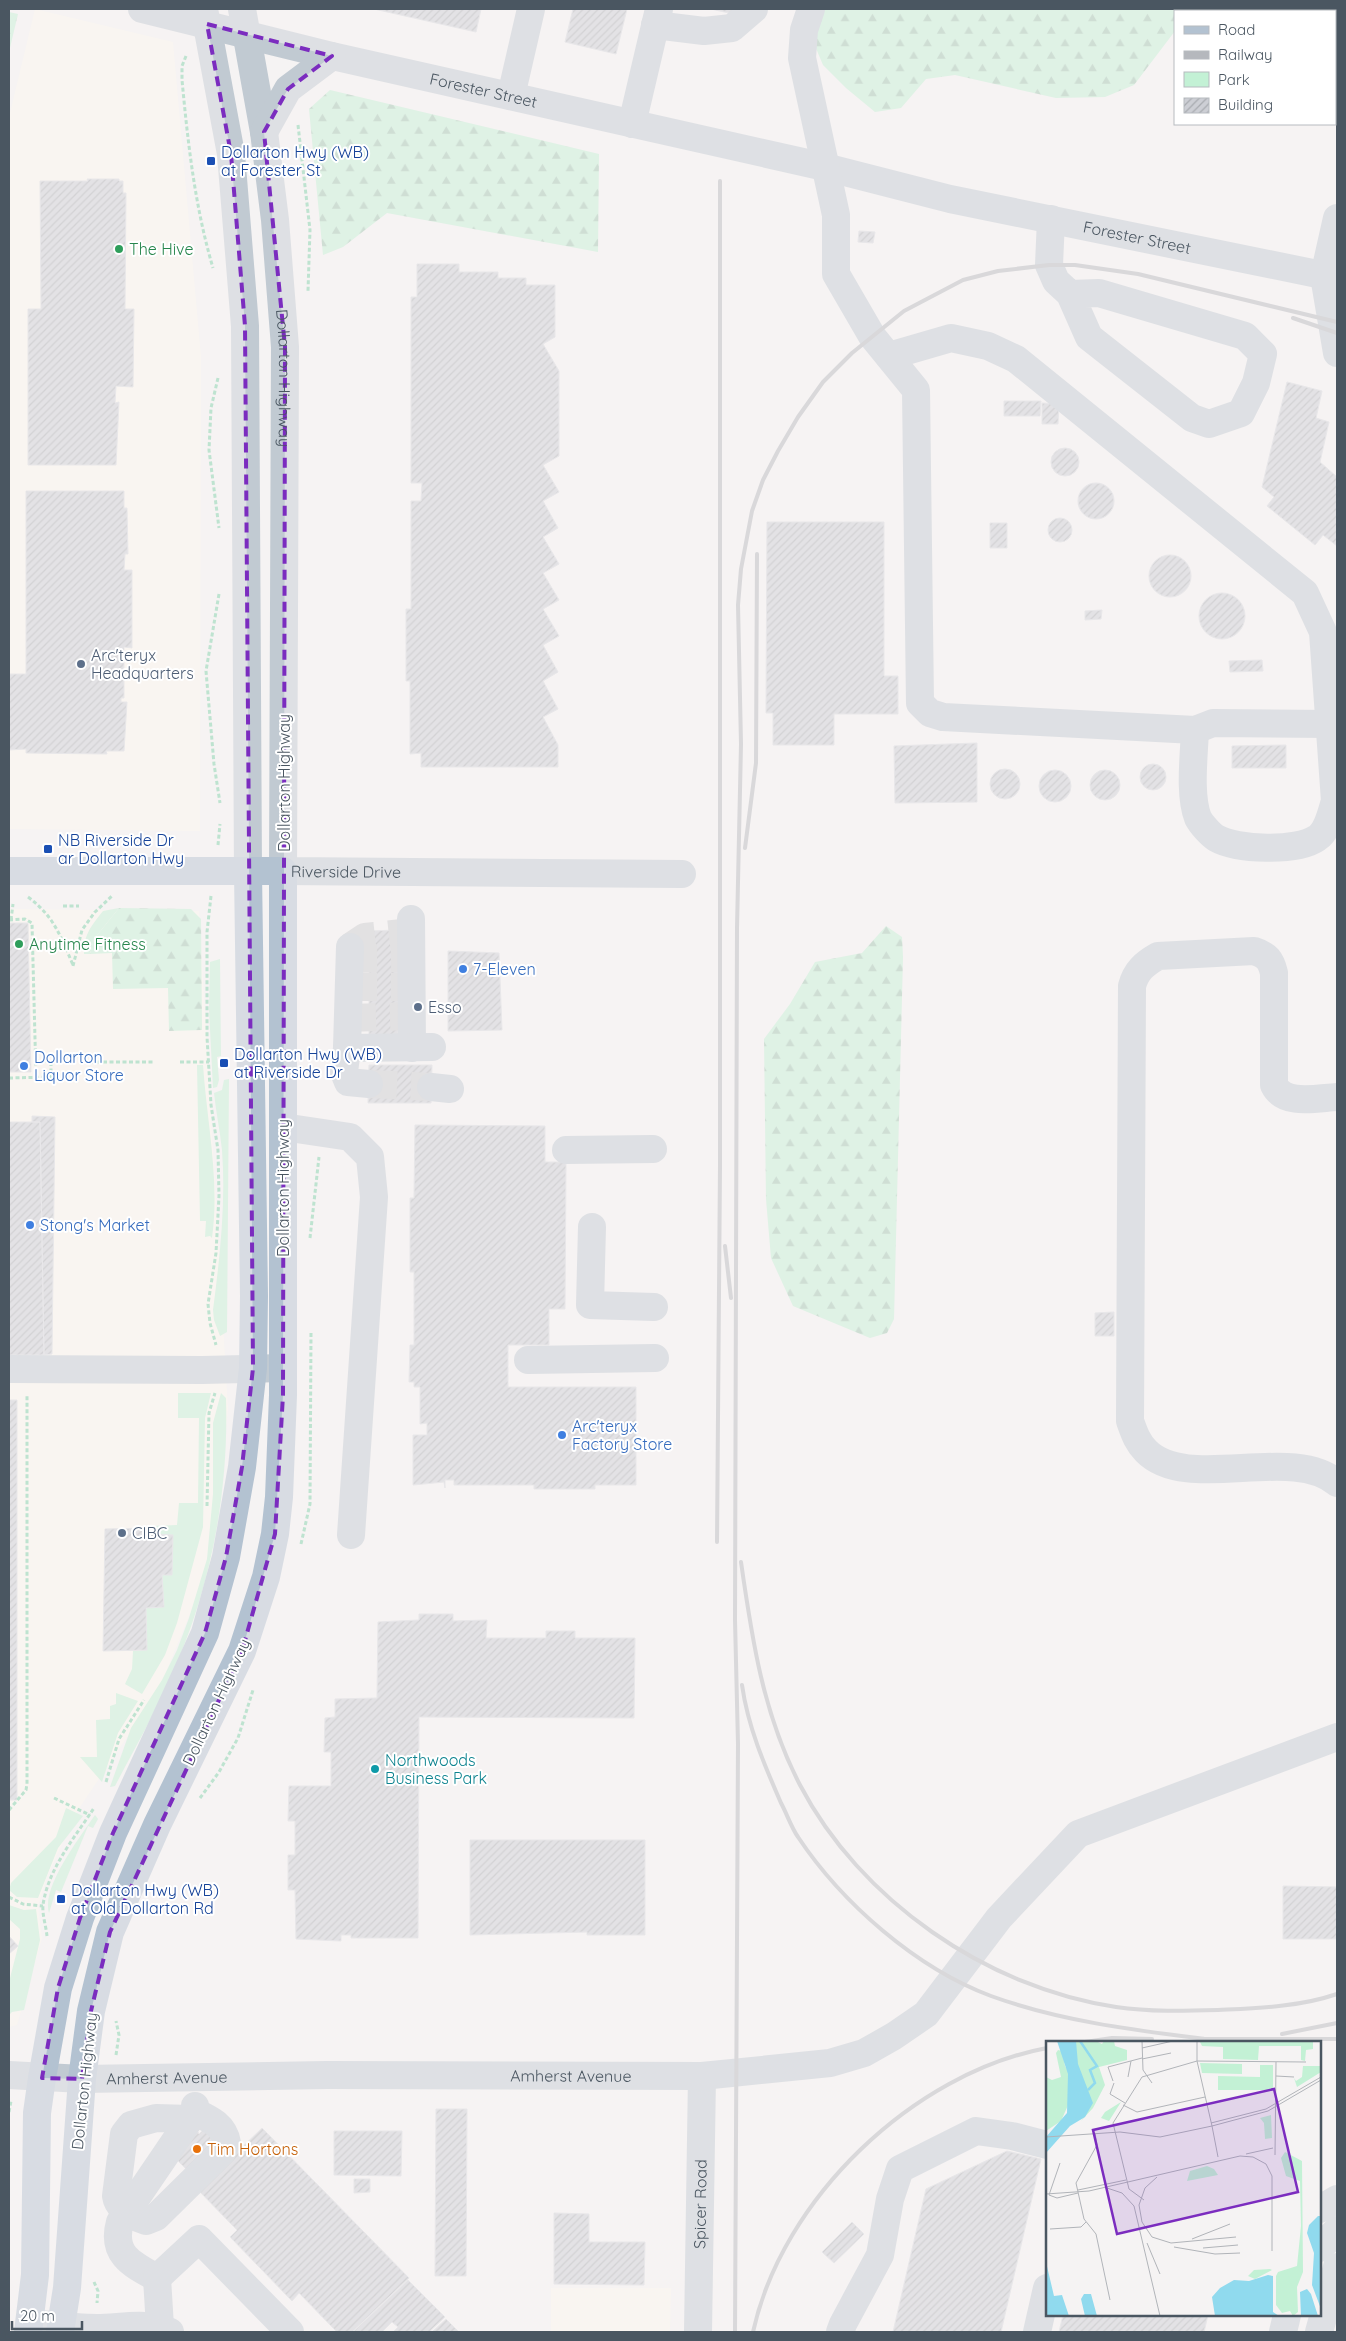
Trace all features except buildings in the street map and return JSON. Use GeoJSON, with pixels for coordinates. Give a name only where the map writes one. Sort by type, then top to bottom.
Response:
{"type":"FeatureCollection","features":[{"type":"Feature","properties":{"kind":"main road","name":"Riverside Drive"},"geometry":{"type":"LineString","coordinates":[[16,882],[138,871],[283,871]]}},
{"type":"Feature","properties":{"kind":"main road","name":"Dollarton Highway"},"geometry":{"type":"LineString","coordinates":[[60,2329],[67,2288],[82,2079],[92,2011],[110,1932],[157,1825],[242,1651],[266,1577],[275,1534],[279,1496],[283,1368],[283,871]]}},
{"type":"Feature","properties":{"kind":"main road","name":"Dollarton Highway"},"geometry":{"type":"LineString","coordinates":[[29,2328],[35,2274],[37,2113],[58,1988],[80,1918],[117,1826],[206,1633],[226,1557],[242,1467],[253,1368],[254,1296],[248,872]]}},
{"type":"Feature","properties":{"kind":"street","name":"Forester Street"},"geometry":{"type":"LineString","coordinates":[[142,9],[244,22],[332,56],[825,167],[950,199],[1331,277]]}},
{"type":"Feature","properties":{"kind":"street"},"geometry":{"type":"LineString","coordinates":[[511,96],[531,9]]}},
{"type":"Feature","properties":{"kind":"street"},"geometry":{"type":"LineString","coordinates":[[632,124],[657,17],[704,31],[732,28],[754,9]]}},
{"type":"Feature","properties":{"kind":"street"},"geometry":{"type":"LineString","coordinates":[[810,9],[804,30],[802,58],[836,215],[836,274],[872,336],[916,390],[920,702],[930,713],[942,717],[1195,730],[1213,723],[1330,724]]}},
{"type":"Feature","properties":{"kind":"street","name":"Dollarton Highway"},"geometry":{"type":"LineString","coordinates":[[205,16],[231,154],[245,326],[248,872]]}},
{"type":"Feature","properties":{"kind":"street","name":"Dollarton Highway"},"geometry":{"type":"LineString","coordinates":[[244,22],[264,132],[275,220],[285,347],[283,871]]}},
{"type":"Feature","properties":{"kind":"street"},"geometry":{"type":"LineString","coordinates":[[264,132],[288,89],[332,56]]}},
{"type":"Feature","properties":{"kind":"street"},"geometry":{"type":"LineString","coordinates":[[1337,218],[1331,277],[1337,353]]}},
{"type":"Feature","properties":{"kind":"street"},"geometry":{"type":"LineString","coordinates":[[1051,219],[1049,265],[1056,281],[1070,294],[1089,337],[1192,418],[1209,424],[1240,413],[1256,383],[1263,354],[1245,336],[1099,293],[1070,294]]}},
{"type":"Feature","properties":{"kind":"street"},"geometry":{"type":"LineString","coordinates":[[889,356],[951,338],[988,346],[1016,359],[1305,593],[1323,632],[1335,801],[1328,824],[1318,838],[1301,846],[1239,846],[1216,838],[1199,820],[1194,801],[1195,730]]}},
{"type":"Feature","properties":{"kind":"street","name":"Riverside Drive"},"geometry":{"type":"LineString","coordinates":[[283,871],[682,874]]}},
{"type":"Feature","properties":{"kind":"street"},"geometry":{"type":"LineString","coordinates":[[347,1048],[422,1047],[411,919]]}},
{"type":"Feature","properties":{"kind":"street"},"geometry":{"type":"LineString","coordinates":[[350,946],[347,1048],[344,1072],[348,1082],[369,1084]]}},
{"type":"Feature","properties":{"kind":"street"},"geometry":{"type":"LineString","coordinates":[[1337,1097],[1287,1098],[1278,1093],[1274,1085],[1274,973],[1271,960],[1264,954],[1254,951],[1158,956],[1144,964],[1135,976],[1132,986],[1130,1421],[1136,1438],[1146,1451],[1156,1459],[1172,1466],[1192,1468],[1299,1468],[1322,1473],[1337,1483]]}},
{"type":"Feature","properties":{"kind":"street"},"geometry":{"type":"LineString","coordinates":[[283,1127],[350,1137],[370,1157],[374,1197],[351,1535]]}},
{"type":"Feature","properties":{"kind":"street"},"geometry":{"type":"LineString","coordinates":[[566,1150],[653,1149]]}},
{"type":"Feature","properties":{"kind":"street"},"geometry":{"type":"LineString","coordinates":[[592,1227],[590,1305],[654,1307]]}},
{"type":"Feature","properties":{"kind":"street"},"geometry":{"type":"LineString","coordinates":[[528,1360],[655,1358]]}},
{"type":"Feature","properties":{"kind":"street"},"geometry":{"type":"LineString","coordinates":[[9,1369],[218,1370],[283,1368]]}},
{"type":"Feature","properties":{"kind":"street","name":"Amherst Avenue"},"geometry":{"type":"LineString","coordinates":[[9,2075],[82,2079],[327,2075],[702,2076],[830,2063],[864,2053],[894,2036],[926,2014],[999,1918],[1078,1834],[1337,1736]]}},
{"type":"Feature","properties":{"kind":"street","name":"Spicer Road"},"geometry":{"type":"LineString","coordinates":[[698,2332],[702,2076]]}},
{"type":"Feature","properties":{"kind":"street"},"geometry":{"type":"LineString","coordinates":[[156,2278],[134,2266],[120,2250],[116,2238],[117,2231],[126,2212],[192,2116],[198,2077]]}},
{"type":"Feature","properties":{"kind":"street"},"geometry":{"type":"LineString","coordinates":[[192,2116],[211,2120],[225,2132],[228,2143],[222,2152],[156,2217],[146,2221],[126,2212],[117,2203],[116,2196],[124,2134],[131,2125],[156,2118],[192,2116]]}},
{"type":"Feature","properties":{"kind":"street"},"geometry":{"type":"LineString","coordinates":[[840,2332],[880,2255],[890,2199],[900,2169],[976,2131],[1012,2136],[1046,2145]]}},
{"type":"Feature","properties":{"kind":"street"},"geometry":{"type":"LineString","coordinates":[[1321,2208],[1337,2199]]}},
{"type":"Feature","properties":{"kind":"street"},"geometry":{"type":"LineString","coordinates":[[1321,2229],[1328,2221],[1337,2219]]}},
{"type":"Feature","properties":{"kind":"street"},"geometry":{"type":"LineString","coordinates":[[1321,2247],[1337,2230]]}},
{"type":"Feature","properties":{"kind":"street"},"geometry":{"type":"LineString","coordinates":[[156,2278],[199,2239],[290,2332]]}},
{"type":"Feature","properties":{"kind":"street"},"geometry":{"type":"LineString","coordinates":[[1321,2280],[1323,2272],[1337,2252]]}},
{"type":"Feature","properties":{"kind":"street"},"geometry":{"type":"LineString","coordinates":[[1319,2332],[1337,2267]]}},
{"type":"Feature","properties":{"kind":"street"},"geometry":{"type":"LineString","coordinates":[[29,2328],[165,2330],[156,2278]]}},
{"type":"Feature","properties":{"kind":"street"},"geometry":{"type":"LineString","coordinates":[[1037,2332],[1046,2292]]}},
{"type":"Feature","properties":{"kind":"street"},"geometry":{"type":"LineString","coordinates":[[1266,2332],[1270,2316]]}},
{"type":"Feature","properties":{"kind":"street"},"geometry":{"type":"LineString","coordinates":[[1283,2332],[1287,2316]]}},
{"type":"Feature","properties":{"kind":"street"},"geometry":{"type":"LineString","coordinates":[[1295,2332],[1299,2316]]}},
{"type":"Feature","properties":{"kind":"street"},"geometry":{"type":"LineString","coordinates":[[1308,2332],[1312,2316]]}},
{"type":"Feature","properties":{"kind":"street"},"geometry":{"type":"LineString","coordinates":[[1333,2332],[1337,2316]]}},
{"type":"Feature","properties":{"kind":"path"},"geometry":{"type":"LineString","coordinates":[[188,51],[182,66],[182,80],[190,164],[204,236],[215,273]]}},
{"type":"Feature","properties":{"kind":"path"},"geometry":{"type":"LineString","coordinates":[[219,374],[212,408],[209,450],[219,533]]}},
{"type":"Feature","properties":{"kind":"path"},"geometry":{"type":"LineString","coordinates":[[219,592],[206,671],[214,764],[222,812]]}},
{"type":"Feature","properties":{"kind":"path"},"geometry":{"type":"LineString","coordinates":[[218,840],[221,821]]}},
{"type":"Feature","properties":{"kind":"path"},"geometry":{"type":"LineString","coordinates":[[16,882],[48,914],[57,927],[73,966],[82,930],[95,912],[138,871]]}},
{"type":"Feature","properties":{"kind":"path"},"geometry":{"type":"LineString","coordinates":[[13,904],[10,920],[26,920],[32,923],[36,1077]]}},
{"type":"Feature","properties":{"kind":"path"},"geometry":{"type":"LineString","coordinates":[[63,906],[79,906]]}},
{"type":"Feature","properties":{"kind":"path"},"geometry":{"type":"LineString","coordinates":[[207,1511],[209,1412],[215,1393],[218,1370],[217,1349],[210,1323],[208,1304],[216,1253],[219,1196],[218,1150],[211,1105],[209,1062],[207,932],[210,908]]}},
{"type":"Feature","properties":{"kind":"path"},"geometry":{"type":"LineString","coordinates":[[35,1061],[59,1062]]}},
{"type":"Feature","properties":{"kind":"path"},"geometry":{"type":"LineString","coordinates":[[9,1078],[36,1077],[51,1079],[51,1062]]}},
{"type":"Feature","properties":{"kind":"path"},"geometry":{"type":"LineString","coordinates":[[90,1062],[155,1062]]}},
{"type":"Feature","properties":{"kind":"path"},"geometry":{"type":"LineString","coordinates":[[180,1062],[209,1062]]}},
{"type":"Feature","properties":{"kind":"path"},"geometry":{"type":"LineString","coordinates":[[9,1810],[26,1790],[27,1784],[27,1389]]}},
{"type":"Feature","properties":{"kind":"path"},"geometry":{"type":"LineString","coordinates":[[106,1784],[119,1739],[147,1695]]}},
{"type":"Feature","properties":{"kind":"path"},"geometry":{"type":"LineString","coordinates":[[54,1798],[90,1815]]}},
{"type":"Feature","properties":{"kind":"path"},"geometry":{"type":"LineString","coordinates":[[47,1937],[43,1906],[58,1867],[74,1837],[100,1800]]}},
{"type":"Feature","properties":{"kind":"path"},"geometry":{"type":"LineString","coordinates":[[9,1897],[23,1904],[43,1906]]}},
{"type":"Feature","properties":{"kind":"path"},"geometry":{"type":"LineString","coordinates":[[9,2112],[10,2103]]}},
{"type":"Feature","properties":{"kind":"highlighted area"},"geometry":{"type":"Polygon","coordinates":[[[207,24],[332,56],[288,89],[264,132],[285,347],[283,1395],[275,1534],[242,1651],[110,1932],[91,2011],[82,2079],[42,2078],[58,1988],[80,1918],[113,1833],[205,1633],[226,1557],[242,1467],[253,1368],[245,326],[231,154],[207,24]]]}},
{"type":"Feature","properties":{"kind":"shaded area"},"geometry":{"type":"Polygon","coordinates":[[[35,9],[173,42],[201,357],[200,831],[9,829],[9,117],[35,9]]]}},
{"type":"Feature","properties":{"kind":"shaded area"},"geometry":{"type":"Polygon","coordinates":[[[9,909],[199,911],[228,1409],[211,1563],[158,1691],[76,1813],[47,1877],[38,1906],[42,1938],[17,2025],[9,2027],[9,909]]]}},
{"type":"Feature","properties":{"kind":"shaded area"},"geometry":{"type":"Polygon","coordinates":[[[551,2288],[671,2288],[670,2332],[551,2332],[551,2288]]]}},
{"type":"Feature","properties":{"kind":"green space"},"geometry":{"type":"Polygon","coordinates":[[[818,9],[1190,9],[1174,10],[1174,32],[1134,85],[1105,97],[1056,98],[955,75],[926,79],[901,108],[875,112],[846,88],[823,65],[810,34],[818,9]]]}},
{"type":"Feature","properties":{"kind":"green space"},"geometry":{"type":"Polygon","coordinates":[[[9,12],[18,14],[9,52],[9,12]]]}},
{"type":"Feature","properties":{"kind":"green space"},"geometry":{"type":"Polygon","coordinates":[[[330,90],[599,154],[598,252],[387,213],[343,247],[323,255],[309,109],[330,90]]]}},
{"type":"Feature","properties":{"kind":"green space"},"geometry":{"type":"Polygon","coordinates":[[[119,908],[94,939],[90,954],[84,954],[85,941],[95,921],[103,911],[119,908]]]}},
{"type":"Feature","properties":{"kind":"green space"},"geometry":{"type":"Polygon","coordinates":[[[119,908],[191,909],[201,919],[202,1030],[169,1031],[168,988],[113,989],[112,953],[90,954],[94,939],[119,908]]]}},
{"type":"Feature","properties":{"kind":"green space"},"geometry":{"type":"Polygon","coordinates":[[[886,926],[902,937],[903,957],[894,1319],[887,1333],[870,1338],[793,1306],[771,1258],[766,1199],[764,1039],[790,1004],[815,962],[862,953],[886,926]]]}},
{"type":"Feature","properties":{"kind":"green space"},"geometry":{"type":"Polygon","coordinates":[[[220,959],[221,1056],[217,1057],[219,1080],[217,1087],[213,1088],[209,1009],[210,962],[220,959]]]}},
{"type":"Feature","properties":{"kind":"green space"},"geometry":{"type":"Polygon","coordinates":[[[197,1065],[203,1065],[214,1173],[215,1195],[212,1238],[210,1236],[205,1237],[206,1221],[200,1221],[197,1065]]]}},
{"type":"Feature","properties":{"kind":"green space"},"geometry":{"type":"Polygon","coordinates":[[[229,1079],[227,1332],[220,1336],[214,1320],[213,1310],[222,1230],[223,1170],[214,1093],[222,1090],[224,1080],[229,1079]]]}},
{"type":"Feature","properties":{"kind":"green space"},"geometry":{"type":"Polygon","coordinates":[[[178,1393],[211,1393],[205,1418],[203,1527],[177,1623],[165,1655],[142,1694],[125,1684],[132,1669],[133,1651],[147,1650],[146,1608],[164,1607],[162,1575],[171,1575],[173,1535],[151,1534],[152,1526],[177,1525],[179,1503],[198,1503],[199,1418],[178,1418],[178,1393]]]}},
{"type":"Feature","properties":{"kind":"green space"},"geometry":{"type":"Polygon","coordinates":[[[221,1393],[226,1398],[224,1471],[220,1507],[206,1578],[196,1613],[169,1681],[115,1786],[110,1787],[131,1728],[162,1680],[177,1650],[207,1559],[213,1494],[213,1423],[221,1393]]]}},
{"type":"Feature","properties":{"kind":"green space"},"geometry":{"type":"Polygon","coordinates":[[[116,1693],[138,1701],[118,1733],[102,1782],[80,1757],[97,1757],[96,1720],[110,1719],[110,1706],[116,1704],[116,1693]]]}},
{"type":"Feature","properties":{"kind":"green space"},"geometry":{"type":"Polygon","coordinates":[[[66,1808],[83,1816],[58,1848],[38,1898],[17,1897],[9,1890],[11,1883],[56,1837],[66,1808]]]}},
{"type":"Feature","properties":{"kind":"green space"},"geometry":{"type":"Polygon","coordinates":[[[95,1815],[98,1819],[93,1828],[88,1826],[61,1892],[56,1890],[49,1913],[48,1902],[56,1876],[72,1848],[95,1815]]]}},
{"type":"Feature","properties":{"kind":"green space"},"geometry":{"type":"Polygon","coordinates":[[[9,1905],[24,1910],[36,1909],[40,1940],[24,2010],[12,2012],[9,2015],[9,1982],[20,1939],[20,1929],[9,1919],[9,1905]]]}},
{"type":"Feature","properties":{"kind":"tunnel"},"geometry":{"type":"LineString","coordinates":[[350,947],[365,937],[411,932]]}},
{"type":"Feature","properties":{"kind":"tunnel"},"geometry":{"type":"LineString","coordinates":[[349,959],[411,958]]}},
{"type":"Feature","properties":{"kind":"tunnel"},"geometry":{"type":"LineString","coordinates":[[349,987],[412,987]]}},
{"type":"Feature","properties":{"kind":"tunnel"},"geometry":{"type":"LineString","coordinates":[[348,1018],[412,1016]]}},
{"type":"Feature","properties":{"kind":"tunnel"},"geometry":{"type":"LineString","coordinates":[[369,1084],[431,1087]]}},
{"type":"Feature","properties":{"kind":"railway"},"geometry":{"type":"LineString","coordinates":[[717,1542],[720,1166],[720,181]]}},
{"type":"Feature","properties":{"kind":"railway"},"geometry":{"type":"LineString","coordinates":[[735,2332],[738,1744],[735,1620],[737,928],[741,744],[738,605],[741,569],[752,511],[763,480],[778,451],[798,417],[823,382],[852,353],[904,311],[963,280],[998,271],[1049,265],[1075,265],[1138,274],[1337,322]]}},
{"type":"Feature","properties":{"kind":"railway"},"geometry":{"type":"LineString","coordinates":[[1293,318],[1337,333]]}},
{"type":"Feature","properties":{"kind":"railway"},"geometry":{"type":"LineString","coordinates":[[745,848],[756,763],[757,554]]}},
{"type":"Feature","properties":{"kind":"railway"},"geometry":{"type":"LineString","coordinates":[[725,1246],[731,1298]]}},
{"type":"Feature","properties":{"kind":"railway"},"geometry":{"type":"LineString","coordinates":[[741,1562],[755,1648],[768,1704],[787,1758],[800,1785],[826,1827],[857,1866],[892,1901],[932,1932],[975,1959],[1021,1980],[1068,1997],[1116,2007],[1167,2011],[1248,2008],[1308,2002],[1337,1994]]}},
{"type":"Feature","properties":{"kind":"railway"},"geometry":{"type":"LineString","coordinates":[[742,1685],[748,1716],[757,1745],[796,1833],[816,1862],[836,1886],[883,1931],[909,1951],[935,1969],[963,1984],[1017,2005],[1097,2024],[1205,2039]]}},
{"type":"Feature","properties":{"kind":"railway"},"geometry":{"type":"LineString","coordinates":[[1282,2034],[1337,2023]]}},
{"type":"Feature","properties":{"kind":"railway"},"geometry":{"type":"LineString","coordinates":[[1092,2041],[1112,2038],[1152,2039]]}},
{"type":"Feature","properties":{"kind":"railway"},"geometry":{"type":"LineString","coordinates":[[1200,2039],[1337,2039]]}},
{"type":"Feature","properties":{"kind":"railway"},"geometry":{"type":"LineString","coordinates":[[753,2332],[768,2283],[792,2235],[823,2190],[861,2150],[903,2114],[949,2084],[997,2062],[1046,2048]]}},
{"type":"Feature","properties":{"kind":"place","name":"Dollarton Hwy (WB) at Forester St"},"geometry":{"type":"Point","coordinates":[211,161]}},
{"type":"Feature","properties":{"kind":"place","name":"The Hive"},"geometry":{"type":"Point","coordinates":[119,249]}},
{"type":"Feature","properties":{"kind":"place","name":"Arc'teryx Headquarters"},"geometry":{"type":"Point","coordinates":[81,664]}},
{"type":"Feature","properties":{"kind":"place","name":"NB Riverside Dr ar Dollarton Hwy"},"geometry":{"type":"Point","coordinates":[48,849]}},
{"type":"Feature","properties":{"kind":"place","name":"Anytime Fitness"},"geometry":{"type":"Point","coordinates":[19,944]}},
{"type":"Feature","properties":{"kind":"place","name":"7-Eleven"},"geometry":{"type":"Point","coordinates":[463,969]}},
{"type":"Feature","properties":{"kind":"place","name":"Esso"},"geometry":{"type":"Point","coordinates":[418,1007]}},
{"type":"Feature","properties":{"kind":"place","name":"Dollarton Hwy (WB) at Riverside Dr"},"geometry":{"type":"Point","coordinates":[224,1063]}},
{"type":"Feature","properties":{"kind":"place","name":"Dollarton Liquor Store"},"geometry":{"type":"Point","coordinates":[24,1066]}},
{"type":"Feature","properties":{"kind":"place","name":"Stong's Market"},"geometry":{"type":"Point","coordinates":[30,1225]}},
{"type":"Feature","properties":{"kind":"place","name":"Arc'teryx Factory Store"},"geometry":{"type":"Point","coordinates":[562,1435]}},
{"type":"Feature","properties":{"kind":"place","name":"CIBC"},"geometry":{"type":"Point","coordinates":[122,1533]}},
{"type":"Feature","properties":{"kind":"place","name":"Northwoods Business Park"},"geometry":{"type":"Point","coordinates":[375,1769]}},
{"type":"Feature","properties":{"kind":"place","name":"Dollarton Hwy (WB) at Old Dollarton Rd"},"geometry":{"type":"Point","coordinates":[61,1899]}},
{"type":"Feature","properties":{"kind":"place","name":"Tim Hortons"},"geometry":{"type":"Point","coordinates":[197,2149]}}]}
